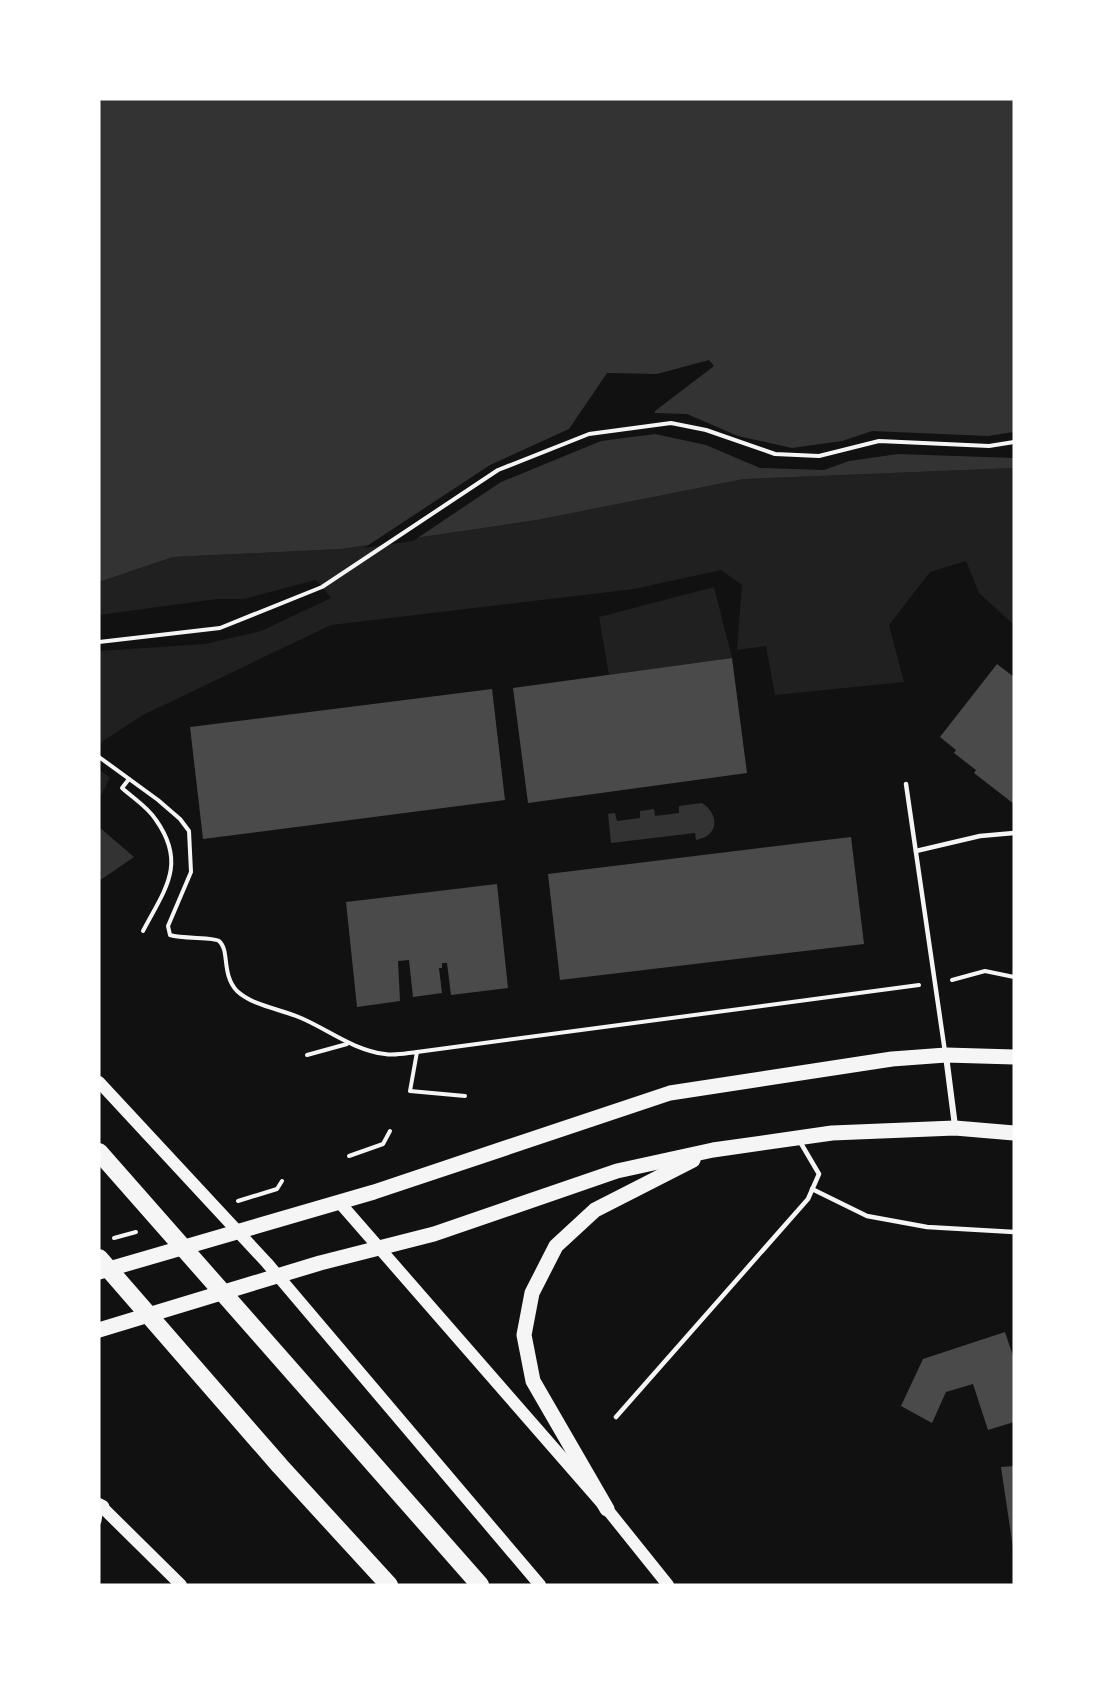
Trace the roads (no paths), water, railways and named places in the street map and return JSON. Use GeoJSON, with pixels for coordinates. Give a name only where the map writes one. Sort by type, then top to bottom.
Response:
{"type":"FeatureCollection","features":[{"type":"Feature","properties":{"kind":"highway"},"geometry":{"type":"LineString","coordinates":[[99,1152],[480,1585]]}},
{"type":"Feature","properties":{"kind":"highway"},"geometry":{"type":"LineString","coordinates":[[99,1258],[280,1466],[389,1585]]}},
{"type":"Feature","properties":{"kind":"main road"},"geometry":{"type":"LineString","coordinates":[[99,1272],[340,1203],[670,1093],[840,1065],[946,1055],[1014,1057]]}},
{"type":"Feature","properties":{"kind":"main road"},"geometry":{"type":"LineString","coordinates":[[99,1082],[267,1263],[540,1585]]}},
{"type":"Feature","properties":{"kind":"main road"},"geometry":{"type":"LineString","coordinates":[[99,1330],[320,1263],[434,1234],[617,1171],[713,1150],[832,1133],[955,1128],[1014,1133]]}},
{"type":"Feature","properties":{"kind":"main road"},"geometry":{"type":"LineString","coordinates":[[607,1509],[533,1381],[524,1335],[532,1293],[556,1246],[595,1210],[713,1150]]}},
{"type":"Feature","properties":{"kind":"main road"},"geometry":{"type":"LineString","coordinates":[[340,1203],[607,1509],[668,1585]]}},
{"type":"Feature","properties":{"kind":"main road"},"geometry":{"type":"LineString","coordinates":[[100,1510],[181,1585]]}},
{"type":"Feature","properties":{"kind":"street"},"geometry":{"type":"LineString","coordinates":[[946,1055],[955,1128]]}},
{"type":"Feature","properties":{"kind":"lane"},"geometry":{"type":"LineString","coordinates":[[906,784],[946,1055]]}},
{"type":"Feature","properties":{"kind":"lane"},"geometry":{"type":"LineString","coordinates":[[916,851],[980,836],[1014,833]]}},
{"type":"Feature","properties":{"kind":"lane"},"geometry":{"type":"LineString","coordinates":[[616,1417],[808,1199],[819,1174],[798,1138]]}},
{"type":"Feature","properties":{"kind":"lane"},"geometry":{"type":"LineString","coordinates":[[812,1189],[867,1216],[927,1227],[1014,1232]]}}]}
